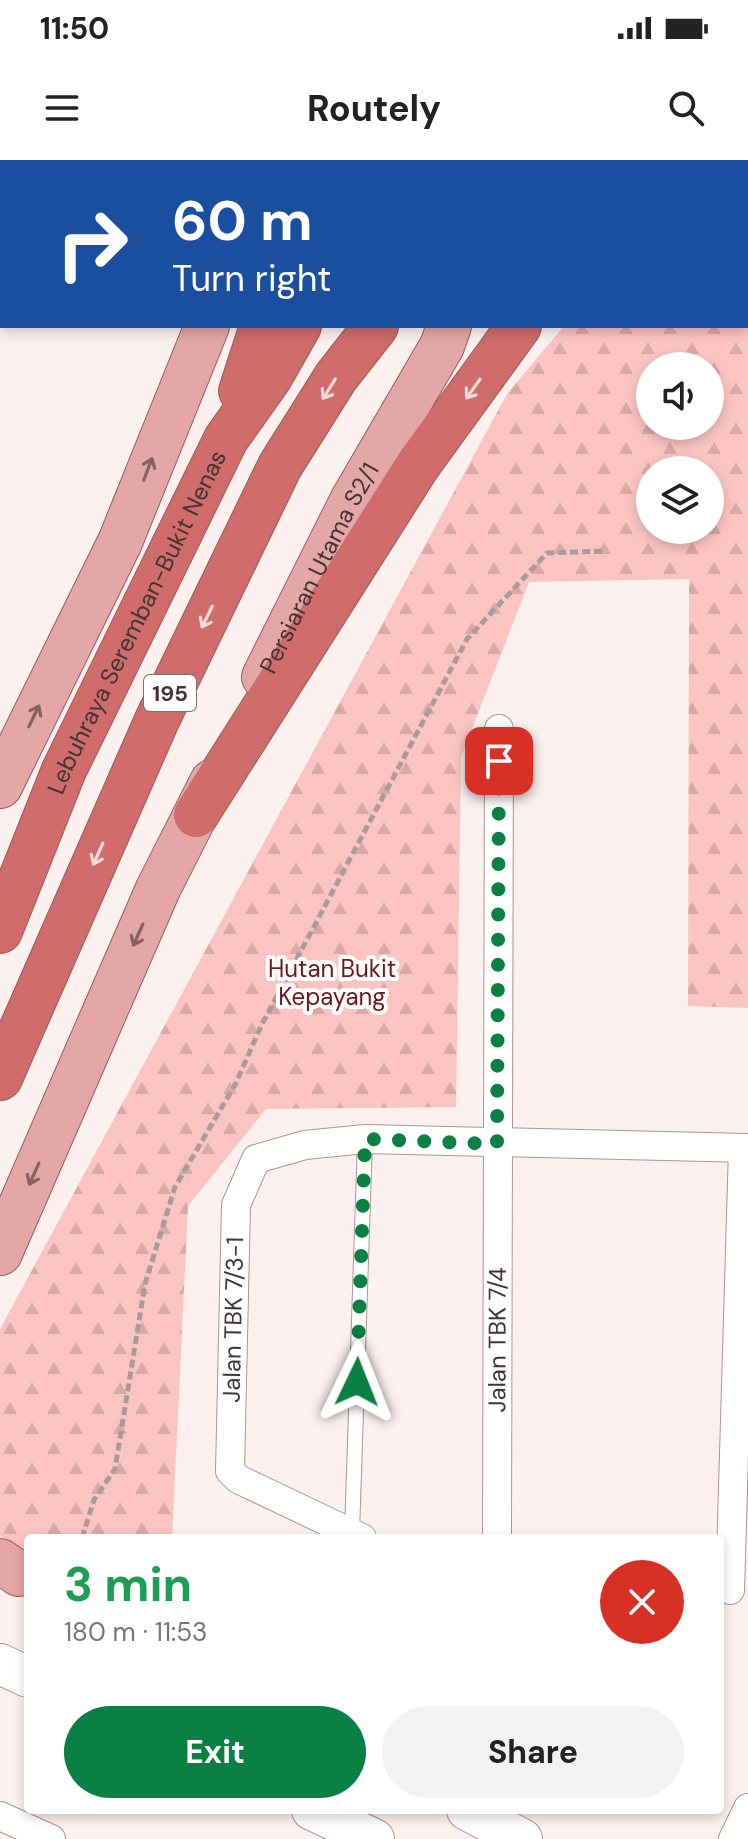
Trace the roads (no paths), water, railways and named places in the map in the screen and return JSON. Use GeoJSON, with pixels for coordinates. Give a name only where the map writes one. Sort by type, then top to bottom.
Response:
{"type":"FeatureCollection","features":[{"type":"Feature","properties":{"kind":"highway"},"geometry":{"type":"LineString","coordinates":[[226,439],[261,328]]}},
{"type":"Feature","properties":{"kind":"highway","name":"Lebuhraya Seremban-Bukit Nenas"},"geometry":{"type":"LineString","coordinates":[[0,931],[64,770],[226,439],[270,377],[298,328]]}},
{"type":"Feature","properties":{"kind":"highway","name":"195"},"geometry":{"type":"LineString","coordinates":[[0,1078],[157,720],[280,466],[336,377],[374,328]]}},
{"type":"Feature","properties":{"kind":"highway"},"geometry":{"type":"LineString","coordinates":[[196,815],[418,465],[518,328]]}},
{"type":"Feature","properties":{"kind":"main road"},"geometry":{"type":"LineString","coordinates":[[0,786],[120,542],[206,328]]}},
{"type":"Feature","properties":{"kind":"main road","name":"Persiaran Utama S2/1"},"geometry":{"type":"LineString","coordinates":[[0,1253],[158,889],[353,499],[442,346],[448,328]]}},
{"type":"Feature","properties":{"kind":"street"},"geometry":{"type":"LineString","coordinates":[[180,388],[188,328]]}},
{"type":"Feature","properties":{"kind":"street","name":"Jalan TBK 7/4"},"geometry":{"type":"LineString","coordinates":[[497,1534],[499,729]]}},
{"type":"Feature","properties":{"kind":"street"},"geometry":{"type":"LineString","coordinates":[[365,1139],[745,1148],[742,1393],[733,1594]]}},
{"type":"Feature","properties":{"kind":"street","name":"Jalan TBK 7/3-1"},"geometry":{"type":"LineString","coordinates":[[353,1534],[238,1479],[230,1471],[236,1205],[256,1159],[305,1145],[365,1139]]}},
{"type":"Feature","properties":{"kind":"street"},"geometry":{"type":"LineString","coordinates":[[0,1664],[24,1675]]}},
{"type":"Feature","properties":{"kind":"street"},"geometry":{"type":"LineString","coordinates":[[733,1839],[748,1808]]}},
{"type":"Feature","properties":{"kind":"street"},"geometry":{"type":"LineString","coordinates":[[321,1814],[374,1839]]}},
{"type":"Feature","properties":{"kind":"street"},"geometry":{"type":"LineString","coordinates":[[475,1814],[522,1839]]}},
{"type":"Feature","properties":{"kind":"street"},"geometry":{"type":"LineString","coordinates":[[0,1816],[51,1839]]}},
{"type":"Feature","properties":{"kind":"lane"},"geometry":{"type":"LineString","coordinates":[[357,1534],[365,1139]]}},
{"type":"Feature","properties":{"kind":"park label","name":"Hutan Bukit Kepayang"},"geometry":{"type":"Point","coordinates":[332,983]}}]}
